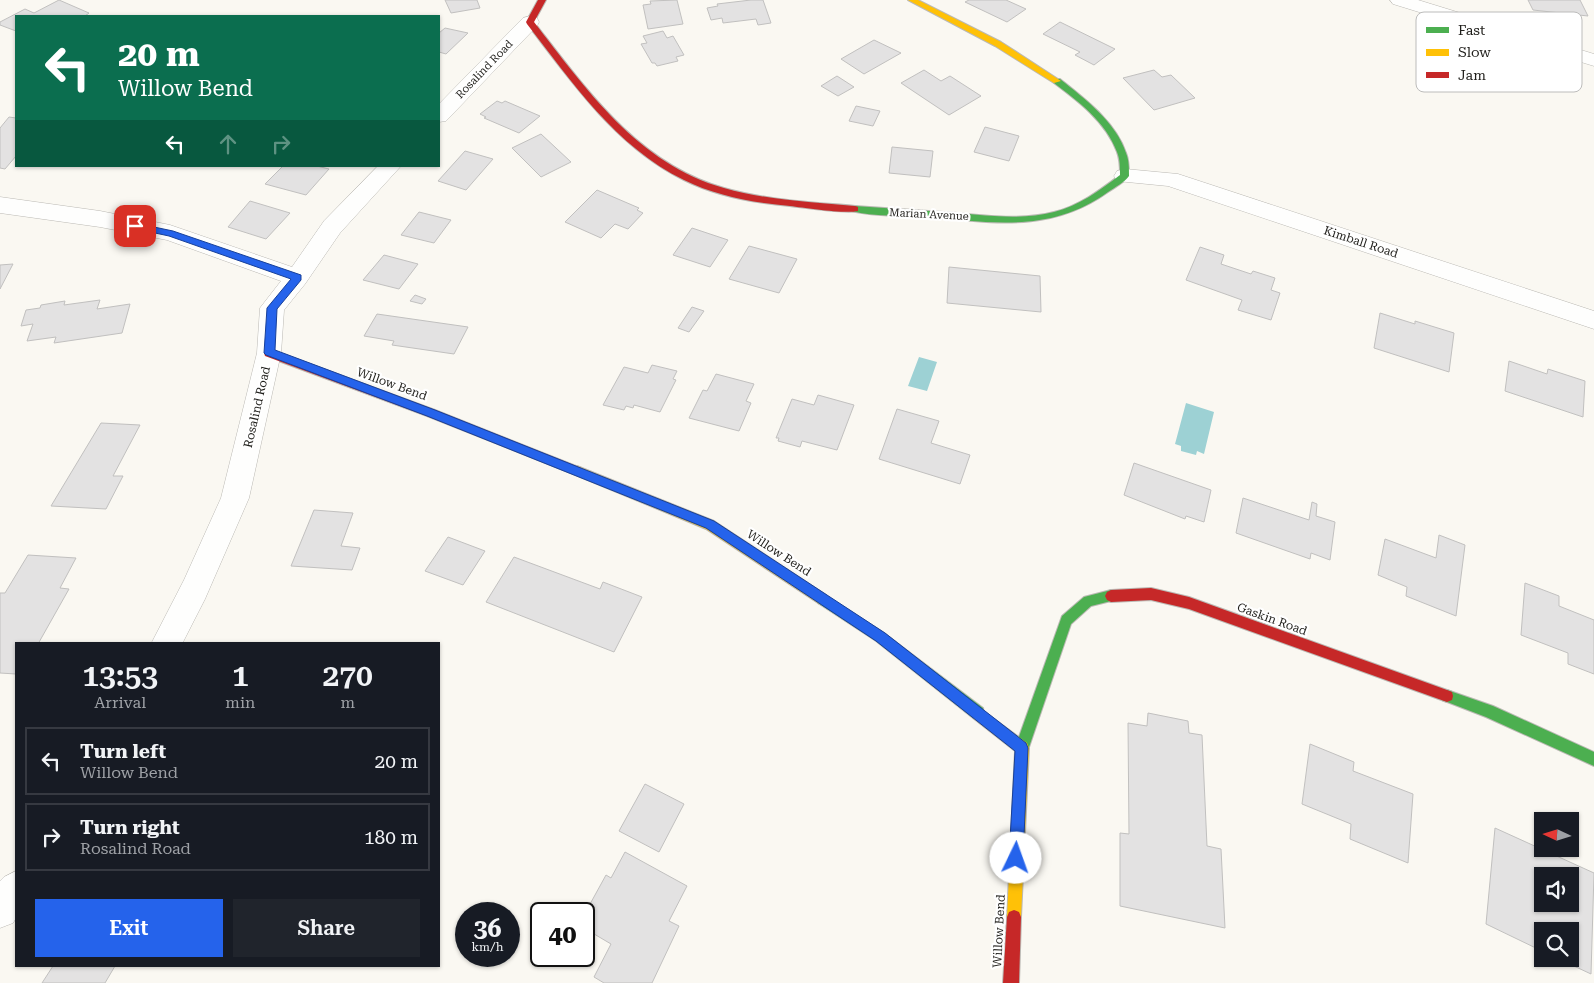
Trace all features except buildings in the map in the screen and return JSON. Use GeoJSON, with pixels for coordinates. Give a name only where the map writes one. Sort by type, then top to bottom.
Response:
{"type":"FeatureCollection","features":[{"type":"Feature","properties":{"kind":"street"},"geometry":{"type":"LineString","coordinates":[[530,22],[542,0]]}},
{"type":"Feature","properties":{"kind":"street"},"geometry":{"type":"LineString","coordinates":[[912,0],[1009,50],[1070,91],[1101,118],[1122,151],[1125,176]]}},
{"type":"Feature","properties":{"kind":"street"},"geometry":{"type":"LineString","coordinates":[[1399,0],[1438,12]]}},
{"type":"Feature","properties":{"kind":"street","name":"Rosalind Road"},"geometry":{"type":"LineString","coordinates":[[440,115],[530,22]]}},
{"type":"Feature","properties":{"kind":"street","name":"Marian Avenue"},"geometry":{"type":"LineString","coordinates":[[530,22],[608,120],[631,143],[669,170],[707,187],[743,197],[865,211],[1000,219],[1045,218],[1074,209],[1103,194],[1125,176]]}},
{"type":"Feature","properties":{"kind":"street"},"geometry":{"type":"LineString","coordinates":[[1582,56],[1594,60]]}},
{"type":"Feature","properties":{"kind":"street","name":"Rosalind Road"},"geometry":{"type":"LineString","coordinates":[[167,642],[195,589],[235,498],[270,353],[272,308],[297,278],[332,227],[389,167]]}},
{"type":"Feature","properties":{"kind":"street","name":"Kimball Road"},"geometry":{"type":"LineString","coordinates":[[1125,176],[1170,179],[1594,320]]}},
{"type":"Feature","properties":{"kind":"street"},"geometry":{"type":"LineString","coordinates":[[0,205],[100,219],[170,233],[297,278]]}},
{"type":"Feature","properties":{"kind":"street","name":"Willow Bend"},"geometry":{"type":"LineString","coordinates":[[270,353],[431,413],[710,524],[880,637],[1022,748],[1010,983]]}},
{"type":"Feature","properties":{"kind":"street","name":"Gaskin Road"},"geometry":{"type":"LineString","coordinates":[[1022,748],[1066,620],[1088,601],[1117,594],[1151,594],[1189,603],[1488,711],[1594,759]]}},
{"type":"Feature","properties":{"kind":"street"},"geometry":{"type":"LineString","coordinates":[[0,910],[15,890]]}},
{"type":"Feature","properties":{"kind":"water"},"geometry":{"type":"Polygon","coordinates":[[[919,357],[937,362],[927,391],[908,386],[919,357]]]}},
{"type":"Feature","properties":{"kind":"water"},"geometry":{"type":"Polygon","coordinates":[[[1186,403],[1214,412],[1204,454],[1197,451],[1196,455],[1181,451],[1181,446],[1175,444],[1186,403]]]}},
{"type":"Feature","properties":{"kind":"traffic: fast"},"geometry":{"type":"LineString","coordinates":[[855,209],[993,219],[1033,219],[1056,215],[1078,207],[1097,196],[1125,176],[1122,153],[1118,143],[1103,122],[1057,81]]}},
{"type":"Feature","properties":{"kind":"traffic: fast"},"geometry":{"type":"LineString","coordinates":[[1022,748],[1066,620],[1088,601],[1111,596]]}},
{"type":"Feature","properties":{"kind":"traffic: fast"},"geometry":{"type":"LineString","coordinates":[[822,599],[880,637],[978,713]]}},
{"type":"Feature","properties":{"kind":"traffic: fast"},"geometry":{"type":"LineString","coordinates":[[1447,696],[1488,711],[1594,759]]}},
{"type":"Feature","properties":{"kind":"traffic: slow"},"geometry":{"type":"LineString","coordinates":[[912,0],[998,44],[1057,81]]}},
{"type":"Feature","properties":{"kind":"traffic: slow"},"geometry":{"type":"LineString","coordinates":[[577,471],[710,525],[822,599]]}},
{"type":"Feature","properties":{"kind":"traffic: slow"},"geometry":{"type":"LineString","coordinates":[[978,713],[1022,748],[1014,917]]}},
{"type":"Feature","properties":{"kind":"traffic: jam"},"geometry":{"type":"LineString","coordinates":[[542,0],[530,22],[590,99],[635,144],[660,163],[688,179],[719,190],[752,198],[855,209]]}},
{"type":"Feature","properties":{"kind":"traffic: jam"},"geometry":{"type":"LineString","coordinates":[[269,353],[431,413],[577,471]]}},
{"type":"Feature","properties":{"kind":"traffic: jam"},"geometry":{"type":"LineString","coordinates":[[1111,596],[1151,594],[1189,603],[1447,696]]}},
{"type":"Feature","properties":{"kind":"traffic: jam"},"geometry":{"type":"LineString","coordinates":[[1011,983],[1014,917]]}},
{"type":"Feature","properties":{"kind":"route"},"geometry":{"type":"LineString","coordinates":[[135,226],[170,233],[297,278],[272,308],[270,353],[431,413],[710,524],[880,637],[1022,748],[1016,858]]}}]}
